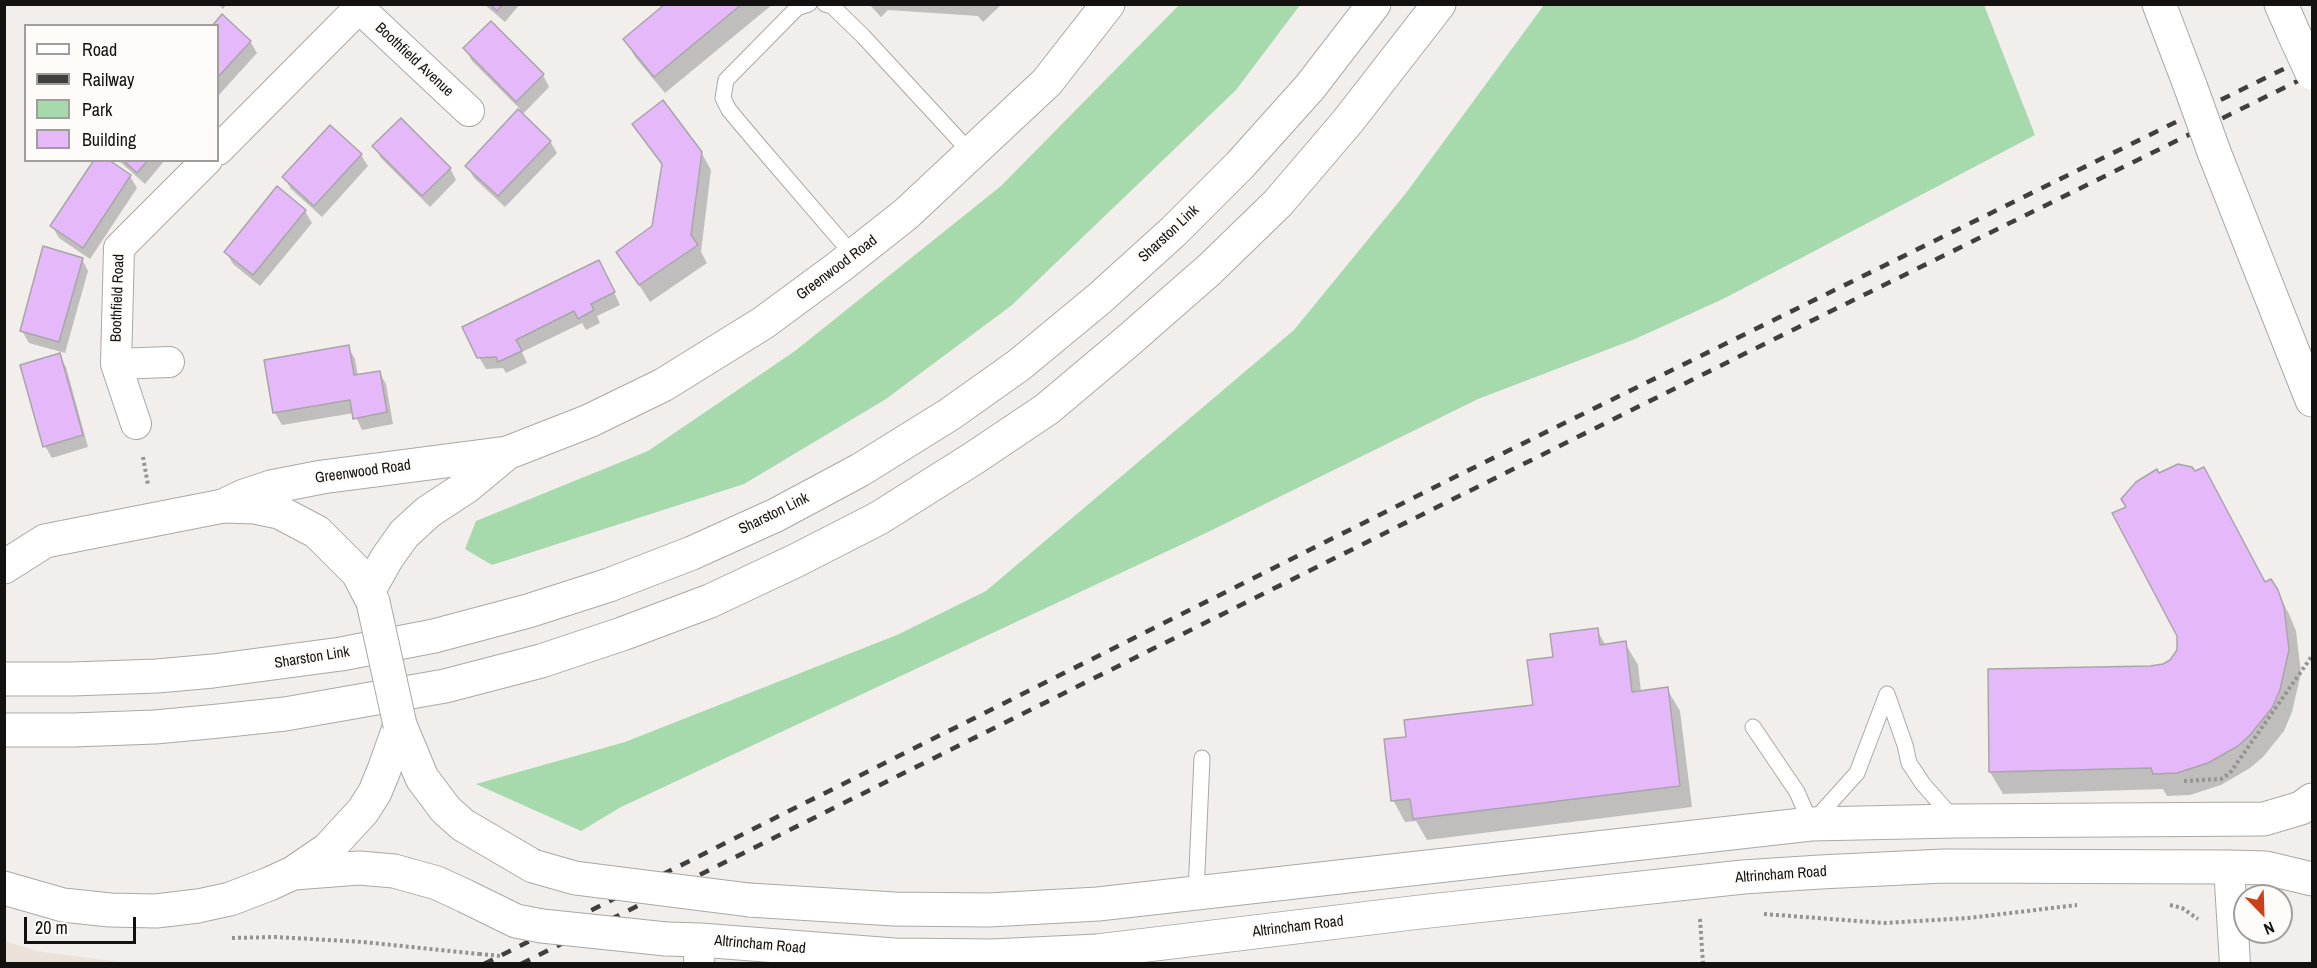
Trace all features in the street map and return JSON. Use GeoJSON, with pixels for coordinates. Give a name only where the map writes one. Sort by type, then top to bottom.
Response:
{"type":"FeatureCollection","features":[{"type":"Feature","properties":{"kind":"main road","name":"Greenwood Road"},"geometry":{"type":"LineString","coordinates":[[223,506],[272,487],[322,477],[507,453],[589,421],[663,385],[764,322],[906,214],[1047,82],[1108,4]]}},
{"type":"Feature","properties":{"kind":"main road","name":"Sharston Link"},"geometry":{"type":"LineString","coordinates":[[4,679],[72,680],[202,672],[320,657],[434,636],[528,611],[609,585],[692,553],[776,515],[860,470],[950,414],[1019,365],[1100,298],[1174,231],[1240,165],[1310,87],[1374,4]]}},
{"type":"Feature","properties":{"kind":"main road"},"geometry":{"type":"LineString","coordinates":[[4,730],[155,727],[285,714],[446,686],[541,661],[710,601],[879,518],[1047,409],[1201,277],[1278,203],[1348,121],[1439,4]]}},
{"type":"Feature","properties":{"kind":"main road"},"geometry":{"type":"LineString","coordinates":[[2159,4],[2214,152],[2313,400]]}},
{"type":"Feature","properties":{"kind":"main road"},"geometry":{"type":"LineString","coordinates":[[2281,4],[2313,73]]}},
{"type":"Feature","properties":{"kind":"main road","name":"Greenwood Road"},"geometry":{"type":"LineString","coordinates":[[371,596],[387,558],[405,534],[428,512],[466,487],[507,453]]}},
{"type":"Feature","properties":{"kind":"main road"},"geometry":{"type":"LineString","coordinates":[[4,546],[45,541],[223,506],[255,507],[279,512],[317,532],[358,573],[371,596],[400,725],[422,778],[446,810],[463,825],[533,866],[575,878],[749,900],[894,909],[989,910],[1098,904],[1811,824],[2264,819],[2301,808],[2313,800]]}},
{"type":"Feature","properties":{"kind":"main road"},"geometry":{"type":"LineString","coordinates":[[4,567],[45,541]]}},
{"type":"Feature","properties":{"kind":"main road"},"geometry":{"type":"LineString","coordinates":[[11,887],[63,905],[110,910],[156,911],[231,899],[293,873],[328,849],[363,811],[381,777],[400,725]]}},
{"type":"Feature","properties":{"kind":"main road","name":"Altrincham Road"},"geometry":{"type":"LineString","coordinates":[[293,873],[359,868],[394,871],[437,884],[516,921],[542,926],[666,939],[699,952],[894,955],[1004,955],[1097,951],[1420,912],[1743,878],[1944,866],[2266,868],[2313,879]]}},
{"type":"Feature","properties":{"kind":"street","name":"Boothfield Avenue"},"geometry":{"type":"LineString","coordinates":[[359,6],[469,111]]}},
{"type":"Feature","properties":{"kind":"street"},"geometry":{"type":"LineString","coordinates":[[219,149],[359,6]]}},
{"type":"Feature","properties":{"kind":"street","name":"Boothfield Road"},"geometry":{"type":"LineString","coordinates":[[136,424],[116,364],[119,248],[205,162]]}},
{"type":"Feature","properties":{"kind":"street","name":"Boothfield Road"},"geometry":{"type":"LineString","coordinates":[[116,364],[169,362]]}},
{"type":"Feature","properties":{"kind":"street"},"geometry":{"type":"LineString","coordinates":[[2229,867],[2235,963]]}},
{"type":"Feature","properties":{"kind":"lane"},"geometry":{"type":"LineString","coordinates":[[808,4],[797,8],[726,80],[723,98],[729,110],[854,255]]}},
{"type":"Feature","properties":{"kind":"lane"},"geometry":{"type":"LineString","coordinates":[[825,4],[832,6],[863,36],[971,153]]}},
{"type":"Feature","properties":{"kind":"lane"},"geometry":{"type":"LineString","coordinates":[[1753,727],[1797,792],[1811,824],[1857,773],[1887,694],[1909,763],[1923,784],[1955,821]]}},
{"type":"Feature","properties":{"kind":"lane"},"geometry":{"type":"LineString","coordinates":[[1196,893],[1202,758]]}},
{"type":"Feature","properties":{"kind":"path"},"geometry":{"type":"LineString","coordinates":[[136,424],[154,519]]}},
{"type":"Feature","properties":{"kind":"path"},"geometry":{"type":"LineString","coordinates":[[2173,781],[2214,780],[2230,773],[2313,656]]}},
{"type":"Feature","properties":{"kind":"path"},"geometry":{"type":"LineString","coordinates":[[2161,903],[2182,908],[2196,917]]}},
{"type":"Feature","properties":{"kind":"path"},"geometry":{"type":"LineString","coordinates":[[1758,914],[1884,923],[1969,918],[2080,904]]}},
{"type":"Feature","properties":{"kind":"path"},"geometry":{"type":"LineString","coordinates":[[1689,920],[1700,919],[1703,963]]}},
{"type":"Feature","properties":{"kind":"path"},"geometry":{"type":"LineString","coordinates":[[363,942],[479,954]]}},
{"type":"Feature","properties":{"kind":"shaded area"},"geometry":{"type":"Polygon","coordinates":[[[5,941],[36,951],[127,963],[5,963],[5,941]]]}},
{"type":"Feature","properties":{"kind":"green space"},"geometry":{"type":"Polygon","coordinates":[[[1180,4],[1300,5],[1236,90],[1012,305],[886,399],[744,484],[492,565],[465,549],[476,521],[648,451],[795,351],[1001,186],[1180,4]]]}},
{"type":"Feature","properties":{"kind":"green space"},"geometry":{"type":"Polygon","coordinates":[[[1544,5],[1984,5],[2035,135],[1725,298],[1635,339],[1478,399],[1206,533],[621,807],[581,831],[476,784],[625,742],[897,635],[986,591],[1294,330],[1406,193],[1544,5]]]}},
{"type":"Feature","properties":{"kind":"building"},"geometry":{"type":"Polygon","coordinates":[[[490,4],[503,4],[497,11],[490,4]]]}},
{"type":"Feature","properties":{"kind":"building"},"geometry":{"type":"Polygon","coordinates":[[[665,4],[742,4],[654,77],[623,39],[665,4]]]}},
{"type":"Feature","properties":{"kind":"building"},"geometry":{"type":"Polygon","coordinates":[[[222,14],[251,41],[219,76],[219,24],[214,24],[222,14]]]}},
{"type":"Feature","properties":{"kind":"building"},"geometry":{"type":"Polygon","coordinates":[[[491,21],[544,74],[516,102],[463,48],[491,21]]]}},
{"type":"Feature","properties":{"kind":"building"},"geometry":{"type":"Polygon","coordinates":[[[663,100],[702,152],[691,235],[698,245],[639,285],[616,252],[652,226],[662,164],[632,124],[663,100]]]}},
{"type":"Feature","properties":{"kind":"building"},"geometry":{"type":"Polygon","coordinates":[[[518,109],[551,141],[498,196],[465,166],[518,109]]]}},
{"type":"Feature","properties":{"kind":"building"},"geometry":{"type":"Polygon","coordinates":[[[401,118],[451,168],[422,196],[372,146],[401,118]]]}},
{"type":"Feature","properties":{"kind":"building"},"geometry":{"type":"Polygon","coordinates":[[[330,125],[362,154],[314,206],[282,177],[330,125]]]}},
{"type":"Feature","properties":{"kind":"building"},"geometry":{"type":"Polygon","coordinates":[[[93,162],[112,162],[131,175],[83,248],[50,226],[93,162]]]}},
{"type":"Feature","properties":{"kind":"building"},"geometry":{"type":"Polygon","coordinates":[[[125,162],[146,162],[137,173],[125,162]]]}},
{"type":"Feature","properties":{"kind":"building"},"geometry":{"type":"Polygon","coordinates":[[[277,186],[306,210],[253,275],[224,252],[277,186]]]}},
{"type":"Feature","properties":{"kind":"building"},"geometry":{"type":"Polygon","coordinates":[[[43,246],[83,258],[59,342],[20,331],[43,246]]]}},
{"type":"Feature","properties":{"kind":"building"},"geometry":{"type":"Polygon","coordinates":[[[599,260],[615,292],[591,304],[594,310],[578,319],[574,311],[516,340],[522,351],[498,362],[496,357],[477,358],[462,327],[599,260]]]}},
{"type":"Feature","properties":{"kind":"building"},"geometry":{"type":"Polygon","coordinates":[[[349,345],[354,375],[380,371],[387,412],[353,419],[350,400],[273,413],[264,360],[349,345]]]}},
{"type":"Feature","properties":{"kind":"building"},"geometry":{"type":"Polygon","coordinates":[[[60,353],[83,435],[43,447],[20,365],[60,353]]]}},
{"type":"Feature","properties":{"kind":"building"},"geometry":{"type":"Polygon","coordinates":[[[2178,464],[2192,467],[2195,471],[2204,467],[2265,582],[2271,579],[2278,590],[2284,607],[2289,650],[2280,690],[2272,708],[2238,746],[2208,763],[2177,773],[2153,774],[2151,768],[1989,772],[1988,669],[2150,666],[2163,664],[2170,660],[2177,650],[2177,636],[2112,513],[2126,507],[2121,499],[2136,482],[2157,469],[2159,473],[2178,464]]]}},
{"type":"Feature","properties":{"kind":"building"},"geometry":{"type":"Polygon","coordinates":[[[1598,628],[1600,645],[1626,641],[1632,692],[1668,687],[1680,786],[1413,819],[1410,799],[1391,801],[1384,739],[1406,737],[1404,720],[1533,705],[1527,660],[1553,657],[1550,634],[1598,628]]]}},
{"type":"Feature","properties":{"kind":"railway"},"geometry":{"type":"LineString","coordinates":[[484,964],[1465,472],[2312,55]]}},
{"type":"Feature","properties":{"kind":"railway"},"geometry":{"type":"LineString","coordinates":[[521,964],[1736,358],[2312,74]]}}]}
